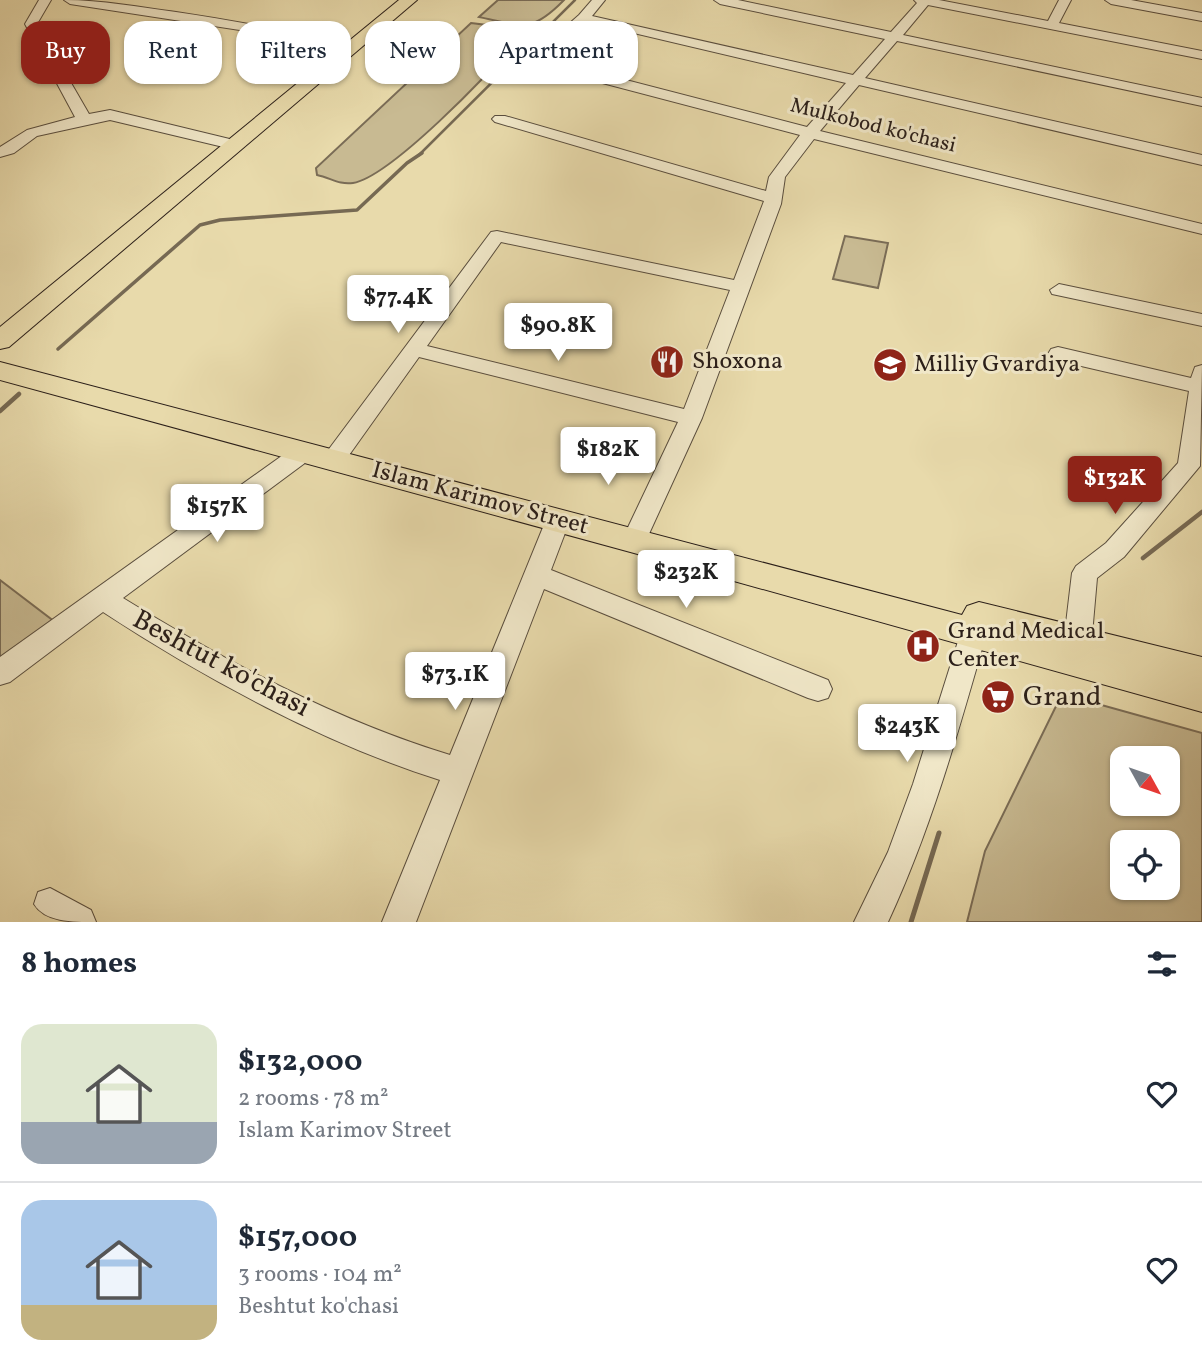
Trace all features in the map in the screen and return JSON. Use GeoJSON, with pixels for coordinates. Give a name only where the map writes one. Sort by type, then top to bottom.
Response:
{"type":"FeatureCollection","features":[{"type":"Feature","properties":{"kind":"main road"},"geometry":{"type":"LineString","coordinates":[[351,43],[398,0]]}},
{"type":"Feature","properties":{"kind":"main road"},"geometry":{"type":"LineString","coordinates":[[351,44],[409,0]]}},
{"type":"Feature","properties":{"kind":"main road"},"geometry":{"type":"LineString","coordinates":[[0,327],[302,84]]}},
{"type":"Feature","properties":{"kind":"main road"},"geometry":{"type":"LineString","coordinates":[[0,341],[229,144]]}},
{"type":"Feature","properties":{"kind":"main road","name":"Islam Karimov Street"},"geometry":{"type":"LineString","coordinates":[[0,354],[558,520],[638,531]]}},
{"type":"Feature","properties":{"kind":"main road","name":"Islam Karimov Street"},"geometry":{"type":"LineString","coordinates":[[0,371],[638,531],[1076,652],[1202,696]]}},
{"type":"Feature","properties":{"kind":"main road","name":"Islam Karimov Street"},"geometry":{"type":"LineString","coordinates":[[1076,652],[1202,673]]}},
{"type":"Feature","properties":{"kind":"street"},"geometry":{"type":"LineString","coordinates":[[45,0],[31,24],[83,119]]}},
{"type":"Feature","properties":{"kind":"street"},"geometry":{"type":"LineString","coordinates":[[70,0],[236,25]]}},
{"type":"Feature","properties":{"kind":"street"},"geometry":{"type":"LineString","coordinates":[[584,18],[599,0]]}},
{"type":"Feature","properties":{"kind":"street"},"geometry":{"type":"LineString","coordinates":[[720,0],[1202,102]]}},
{"type":"Feature","properties":{"kind":"street"},"geometry":{"type":"LineString","coordinates":[[638,531],[691,418],[773,198],[777,177],[810,132],[924,0],[1202,55]]}},
{"type":"Feature","properties":{"kind":"street"},"geometry":{"type":"LineString","coordinates":[[1052,25],[1065,0]]}},
{"type":"Feature","properties":{"kind":"street"},"geometry":{"type":"LineString","coordinates":[[1111,0],[1202,16]]}},
{"type":"Feature","properties":{"kind":"street","name":"Mulkobod ko'chasi"},"geometry":{"type":"LineString","coordinates":[[1202,160],[584,18],[535,61],[1202,229]]}},
{"type":"Feature","properties":{"kind":"street"},"geometry":{"type":"LineString","coordinates":[[3,152],[32,133],[83,119],[110,115],[229,144]]}},
{"type":"Feature","properties":{"kind":"street"},"geometry":{"type":"LineString","coordinates":[[500,119],[773,198]]}},
{"type":"Feature","properties":{"kind":"street"},"geometry":{"type":"LineString","coordinates":[[0,673],[103,599],[328,452],[414,349],[497,236],[741,287]]}},
{"type":"Feature","properties":{"kind":"street"},"geometry":{"type":"LineString","coordinates":[[1059,290],[1202,320]]}},
{"type":"Feature","properties":{"kind":"street"},"geometry":{"type":"LineString","coordinates":[[414,349],[691,418]]}},
{"type":"Feature","properties":{"kind":"street"},"geometry":{"type":"LineString","coordinates":[[1058,354],[1201,379],[1189,466],[1115,550],[1085,573],[1076,652]]}},
{"type":"Feature","properties":{"kind":"street"},"geometry":{"type":"LineString","coordinates":[[399,922],[558,520]]}},
{"type":"Feature","properties":{"kind":"street"},"geometry":{"type":"LineString","coordinates":[[536,575],[818,690]]}},
{"type":"Feature","properties":{"kind":"street","name":"Beshtut ko'chasi"},"geometry":{"type":"LineString","coordinates":[[103,599],[182,649],[267,692],[391,751],[458,772]]}},
{"type":"Feature","properties":{"kind":"street"},"geometry":{"type":"LineString","coordinates":[[871,922],[910,834],[974,625]]}},
{"type":"Feature","properties":{"kind":"street"},"geometry":{"type":"LineString","coordinates":[[50,904],[79,922]]}},
{"type":"Feature","properties":{"kind":"shaded area"},"geometry":{"type":"Polygon","coordinates":[[[498,0],[564,0],[538,21],[497,21],[479,17],[498,0]]]}},
{"type":"Feature","properties":{"kind":"shaded area"},"geometry":{"type":"Polygon","coordinates":[[[474,23],[474,84],[477,84],[439,122],[370,176],[348,183],[317,175],[316,168],[406,84],[460,84],[460,33],[474,23]]]}},
{"type":"Feature","properties":{"kind":"shaded area"},"geometry":{"type":"Polygon","coordinates":[[[845,236],[888,243],[878,288],[833,279],[845,236]]]}},
{"type":"Feature","properties":{"kind":"shaded area"},"geometry":{"type":"Polygon","coordinates":[[[0,580],[55,622],[0,660],[0,580]]]}},
{"type":"Feature","properties":{"kind":"shaded area"},"geometry":{"type":"Polygon","coordinates":[[[1062,694],[1202,733],[1202,922],[967,922],[985,851],[1062,694]]]}},
{"type":"Feature","properties":{"kind":"waterway"},"geometry":{"type":"LineString","coordinates":[[419,155],[575,0]]}},
{"type":"Feature","properties":{"kind":"waterway"},"geometry":{"type":"LineString","coordinates":[[58,349],[200,225],[220,220],[357,210],[419,155]]}},
{"type":"Feature","properties":{"kind":"waterway"},"geometry":{"type":"LineString","coordinates":[[0,411],[19,394]]}},
{"type":"Feature","properties":{"kind":"waterway"},"geometry":{"type":"LineString","coordinates":[[1143,558],[1202,512]]}},
{"type":"Feature","properties":{"kind":"waterway"},"geometry":{"type":"LineString","coordinates":[[911,922],[939,833]]}},
{"type":"Feature","properties":{"kind":"place","name":"Shoxona"},"geometry":{"type":"Point","coordinates":[667,362]}},
{"type":"Feature","properties":{"kind":"place","name":"Milliy Gvardiya"},"geometry":{"type":"Point","coordinates":[890,365]}},
{"type":"Feature","properties":{"kind":"place","name":"Grand Medical Center"},"geometry":{"type":"Point","coordinates":[923,646]}},
{"type":"Feature","properties":{"kind":"place","name":"Grand"},"geometry":{"type":"Point","coordinates":[998,697]}}]}
